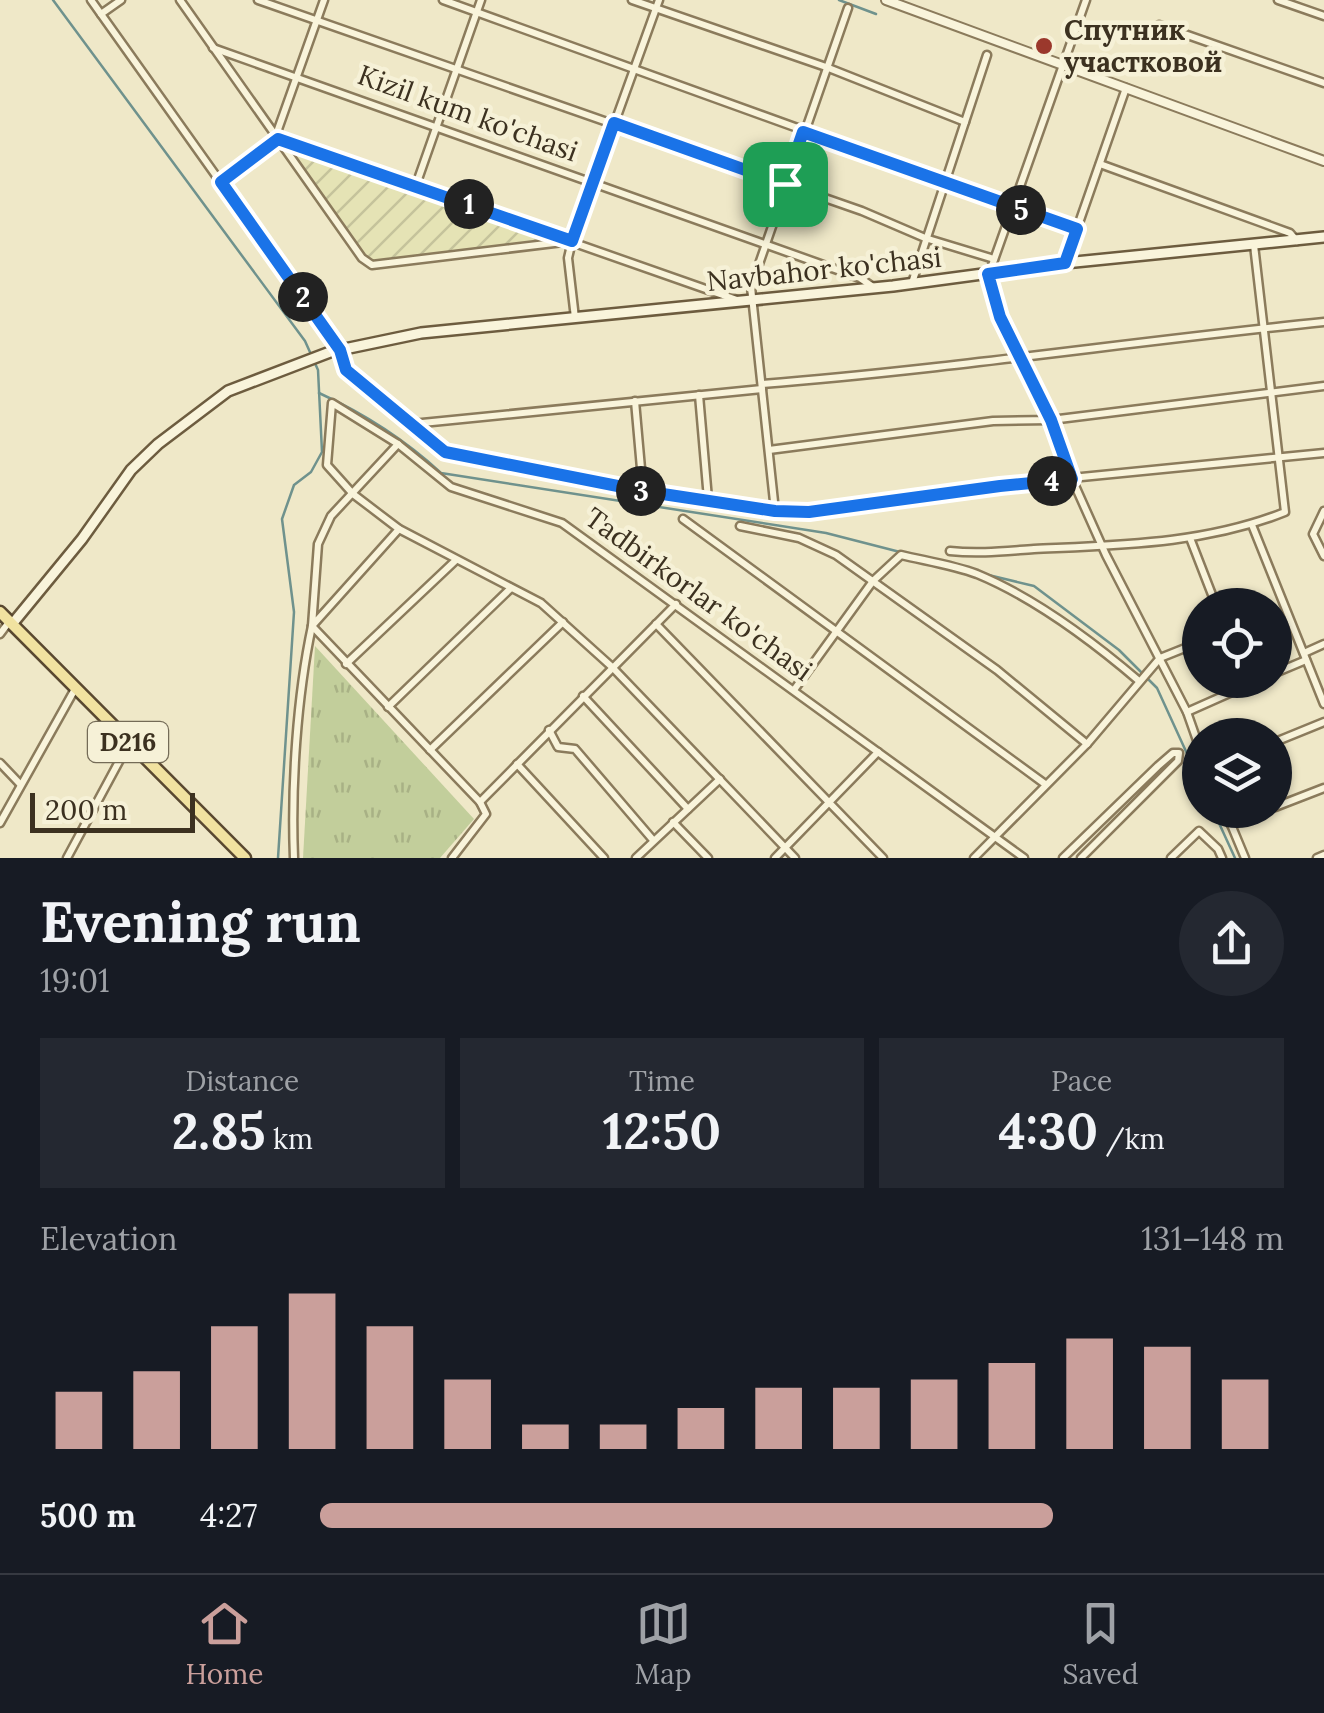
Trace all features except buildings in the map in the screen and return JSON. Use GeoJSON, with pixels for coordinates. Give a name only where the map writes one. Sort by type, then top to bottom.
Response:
{"type":"FeatureCollection","features":[{"type":"Feature","properties":{"kind":"main road","name":"Navbahor ko'chasi"},"geometry":{"type":"LineString","coordinates":[[11,622],[82,540],[131,470],[158,444],[228,391],[335,351],[421,333],[912,284],[1065,263],[1324,237]]}},
{"type":"Feature","properties":{"kind":"main road","name":"D216"},"geometry":{"type":"LineString","coordinates":[[0,612],[246,858]]}},
{"type":"Feature","properties":{"kind":"street"},"geometry":{"type":"LineString","coordinates":[[91,0],[221,182],[346,370],[445,452],[643,491],[775,511],[809,512],[1000,486],[1324,453]]}},
{"type":"Feature","properties":{"kind":"street"},"geometry":{"type":"LineString","coordinates":[[101,14],[121,0]]}},
{"type":"Feature","properties":{"kind":"street"},"geometry":{"type":"LineString","coordinates":[[180,0],[362,258],[372,265],[572,241]]}},
{"type":"Feature","properties":{"kind":"street"},"geometry":{"type":"LineString","coordinates":[[258,0],[994,259]]}},
{"type":"Feature","properties":{"kind":"street"},"geometry":{"type":"LineString","coordinates":[[221,182],[277,138],[324,0]]}},
{"type":"Feature","properties":{"kind":"street"},"geometry":{"type":"LineString","coordinates":[[443,0],[1077,229]]}},
{"type":"Feature","properties":{"kind":"street"},"geometry":{"type":"LineString","coordinates":[[416,186],[481,0]]}},
{"type":"Feature","properties":{"kind":"street"},"geometry":{"type":"LineString","coordinates":[[632,0],[657,4],[965,122]]}},
{"type":"Feature","properties":{"kind":"street"},"geometry":{"type":"LineString","coordinates":[[886,0],[1324,161]]}},
{"type":"Feature","properties":{"kind":"street"},"geometry":{"type":"LineString","coordinates":[[1086,0],[988,274],[1000,317],[1051,420],[1103,548],[1189,718]]}},
{"type":"Feature","properties":{"kind":"street"},"geometry":{"type":"LineString","coordinates":[[1278,0],[1324,16]]}},
{"type":"Feature","properties":{"kind":"street"},"geometry":{"type":"LineString","coordinates":[[575,319],[568,258],[572,241],[657,4]]}},
{"type":"Feature","properties":{"kind":"street"},"geometry":{"type":"LineString","coordinates":[[775,511],[752,287],[764,242],[848,8]]}},
{"type":"Feature","properties":{"kind":"street"},"geometry":{"type":"LineString","coordinates":[[1159,25],[1324,84]]}},
{"type":"Feature","properties":{"kind":"street","name":"Kizil kum ko'chasi"},"geometry":{"type":"LineString","coordinates":[[213,48],[764,242],[860,278],[874,287]]}},
{"type":"Feature","properties":{"kind":"street"},"geometry":{"type":"LineString","coordinates":[[912,284],[987,55]]}},
{"type":"Feature","properties":{"kind":"street"},"geometry":{"type":"LineString","coordinates":[[1065,263],[1126,88]]}},
{"type":"Feature","properties":{"kind":"street"},"geometry":{"type":"LineString","coordinates":[[277,138],[738,300]]}},
{"type":"Feature","properties":{"kind":"street"},"geometry":{"type":"LineString","coordinates":[[1100,164],[1290,233],[1298,241]]}},
{"type":"Feature","properties":{"kind":"street"},"geometry":{"type":"LineString","coordinates":[[950,551],[978,554],[1103,548],[1190,538],[1252,525],[1286,512],[1254,246]]}},
{"type":"Feature","properties":{"kind":"street"},"geometry":{"type":"LineString","coordinates":[[410,424],[699,395],[1324,322]]}},
{"type":"Feature","properties":{"kind":"street"},"geometry":{"type":"LineString","coordinates":[[769,450],[993,421],[1051,420],[1324,386]]}},
{"type":"Feature","properties":{"kind":"street"},"geometry":{"type":"LineString","coordinates":[[699,395],[708,500]]}},
{"type":"Feature","properties":{"kind":"street"},"geometry":{"type":"LineString","coordinates":[[635,400],[643,491]]}},
{"type":"Feature","properties":{"kind":"street","name":"Tadbirkorlar ko'chasi"},"geometry":{"type":"LineString","coordinates":[[353,494],[327,465],[332,403],[398,444],[451,486],[562,522],[1024,858]]}},
{"type":"Feature","properties":{"kind":"street"},"geometry":{"type":"LineString","coordinates":[[294,858],[305,660],[312,626],[318,544],[331,516],[398,444]]}},
{"type":"Feature","properties":{"kind":"street"},"geometry":{"type":"LineString","coordinates":[[353,494],[399,529],[541,604],[563,622],[612,667],[795,858]]}},
{"type":"Feature","properties":{"kind":"street"},"geometry":{"type":"LineString","coordinates":[[1324,511],[1312,534],[1324,556]]}},
{"type":"Feature","properties":{"kind":"street"},"geometry":{"type":"LineString","coordinates":[[682,519],[1045,784]]}},
{"type":"Feature","properties":{"kind":"street"},"geometry":{"type":"LineString","coordinates":[[1252,525],[1277,588]]}},
{"type":"Feature","properties":{"kind":"street"},"geometry":{"type":"LineString","coordinates":[[740,526],[798,538],[836,555],[997,670],[1087,744]]}},
{"type":"Feature","properties":{"kind":"street"},"geometry":{"type":"LineString","coordinates":[[312,626],[399,529]]}},
{"type":"Feature","properties":{"kind":"street"},"geometry":{"type":"LineString","coordinates":[[1190,538],[1209,588]]}},
{"type":"Feature","properties":{"kind":"street"},"geometry":{"type":"LineString","coordinates":[[794,690],[873,581],[901,555],[972,572],[1014,592],[1143,676]]}},
{"type":"Feature","properties":{"kind":"street"},"geometry":{"type":"LineString","coordinates":[[346,664],[456,560]]}},
{"type":"Feature","properties":{"kind":"street"},"geometry":{"type":"LineString","coordinates":[[388,707],[511,588]]}},
{"type":"Feature","properties":{"kind":"street"},"geometry":{"type":"LineString","coordinates":[[480,802],[676,604]]}},
{"type":"Feature","properties":{"kind":"street"},"geometry":{"type":"LineString","coordinates":[[0,634],[11,622]]}},
{"type":"Feature","properties":{"kind":"street"},"geometry":{"type":"LineString","coordinates":[[430,750],[563,622]]}},
{"type":"Feature","properties":{"kind":"street"},"geometry":{"type":"LineString","coordinates":[[656,624],[883,858]]}},
{"type":"Feature","properties":{"kind":"street"},"geometry":{"type":"LineString","coordinates":[[1292,625],[1324,704]]}},
{"type":"Feature","properties":{"kind":"street"},"geometry":{"type":"LineString","coordinates":[[312,626],[480,802],[486,814],[452,858]]}},
{"type":"Feature","properties":{"kind":"street"},"geometry":{"type":"LineString","coordinates":[[1292,663],[1324,644]]}},
{"type":"Feature","properties":{"kind":"street"},"geometry":{"type":"LineString","coordinates":[[974,858],[1087,744],[1160,658],[1182,649]]}},
{"type":"Feature","properties":{"kind":"street"},"geometry":{"type":"LineString","coordinates":[[0,823],[76,688]]}},
{"type":"Feature","properties":{"kind":"street"},"geometry":{"type":"LineString","coordinates":[[583,696],[688,809]]}},
{"type":"Feature","properties":{"kind":"street"},"geometry":{"type":"LineString","coordinates":[[1187,712],[1219,698]]}},
{"type":"Feature","properties":{"kind":"street"},"geometry":{"type":"LineString","coordinates":[[1292,735],[1324,722]]}},
{"type":"Feature","properties":{"kind":"street"},"geometry":{"type":"LineString","coordinates":[[549,730],[558,747],[575,749],[653,840]]}},
{"type":"Feature","properties":{"kind":"street"},"geometry":{"type":"LineString","coordinates":[[67,858],[130,743]]}},
{"type":"Feature","properties":{"kind":"street"},"geometry":{"type":"LineString","coordinates":[[775,858],[878,752]]}},
{"type":"Feature","properties":{"kind":"street"},"geometry":{"type":"LineString","coordinates":[[1172,752],[1179,753],[1179,760],[1072,857],[1172,752]]}},
{"type":"Feature","properties":{"kind":"street"},"geometry":{"type":"LineString","coordinates":[[0,764],[20,784]]}},
{"type":"Feature","properties":{"kind":"street"},"geometry":{"type":"LineString","coordinates":[[516,764],[604,858]]}},
{"type":"Feature","properties":{"kind":"street"},"geometry":{"type":"LineString","coordinates":[[636,858],[720,779]]}},
{"type":"Feature","properties":{"kind":"street"},"geometry":{"type":"LineString","coordinates":[[1292,800],[1324,788]]}},
{"type":"Feature","properties":{"kind":"street"},"geometry":{"type":"LineString","coordinates":[[673,822],[708,858]]}},
{"type":"Feature","properties":{"kind":"street"},"geometry":{"type":"LineString","coordinates":[[1232,828],[1245,858]]}},
{"type":"Feature","properties":{"kind":"street"},"geometry":{"type":"LineString","coordinates":[[1172,858],[1200,831],[1218,848],[1222,858]]}},
{"type":"Feature","properties":{"kind":"street"},"geometry":{"type":"LineString","coordinates":[[1317,858],[1324,855]]}},
{"type":"Feature","properties":{"kind":"shaded area"},"geometry":{"type":"Polygon","coordinates":[[[285,144],[563,241],[369,260],[285,144]]]}},
{"type":"Feature","properties":{"kind":"green space"},"geometry":{"type":"Polygon","coordinates":[[[315,646],[474,819],[440,858],[303,858],[315,646]]]}},
{"type":"Feature","properties":{"kind":"waterway"},"geometry":{"type":"LineString","coordinates":[[53,0],[305,341],[318,370],[322,452],[311,472],[294,485],[282,519],[294,612],[278,858]]}},
{"type":"Feature","properties":{"kind":"waterway"},"geometry":{"type":"LineString","coordinates":[[839,0],[876,14]]}},
{"type":"Feature","properties":{"kind":"waterway"},"geometry":{"type":"LineString","coordinates":[[319,393],[383,428],[441,473],[826,533],[900,552]]}},
{"type":"Feature","properties":{"kind":"waterway"},"geometry":{"type":"LineString","coordinates":[[980,573],[1034,586],[1119,650],[1157,688],[1182,743]]}},
{"type":"Feature","properties":{"kind":"waterway"},"geometry":{"type":"LineString","coordinates":[[1221,828],[1235,858]]}},
{"type":"Feature","properties":{"kind":"place","name":"Спутник участковой"},"geometry":{"type":"Point","coordinates":[1044,46]}},
{"type":"Feature","properties":{"kind":"route"},"geometry":{"type":"LineString","coordinates":[[614,123],[785,184],[803,132],[1077,229],[1065,263],[988,274],[1000,317],[1051,420],[1072,479],[862,502],[809,512],[775,511],[643,491],[445,452],[346,370],[340,350],[221,182],[278,139],[572,241],[614,123]]}}]}
